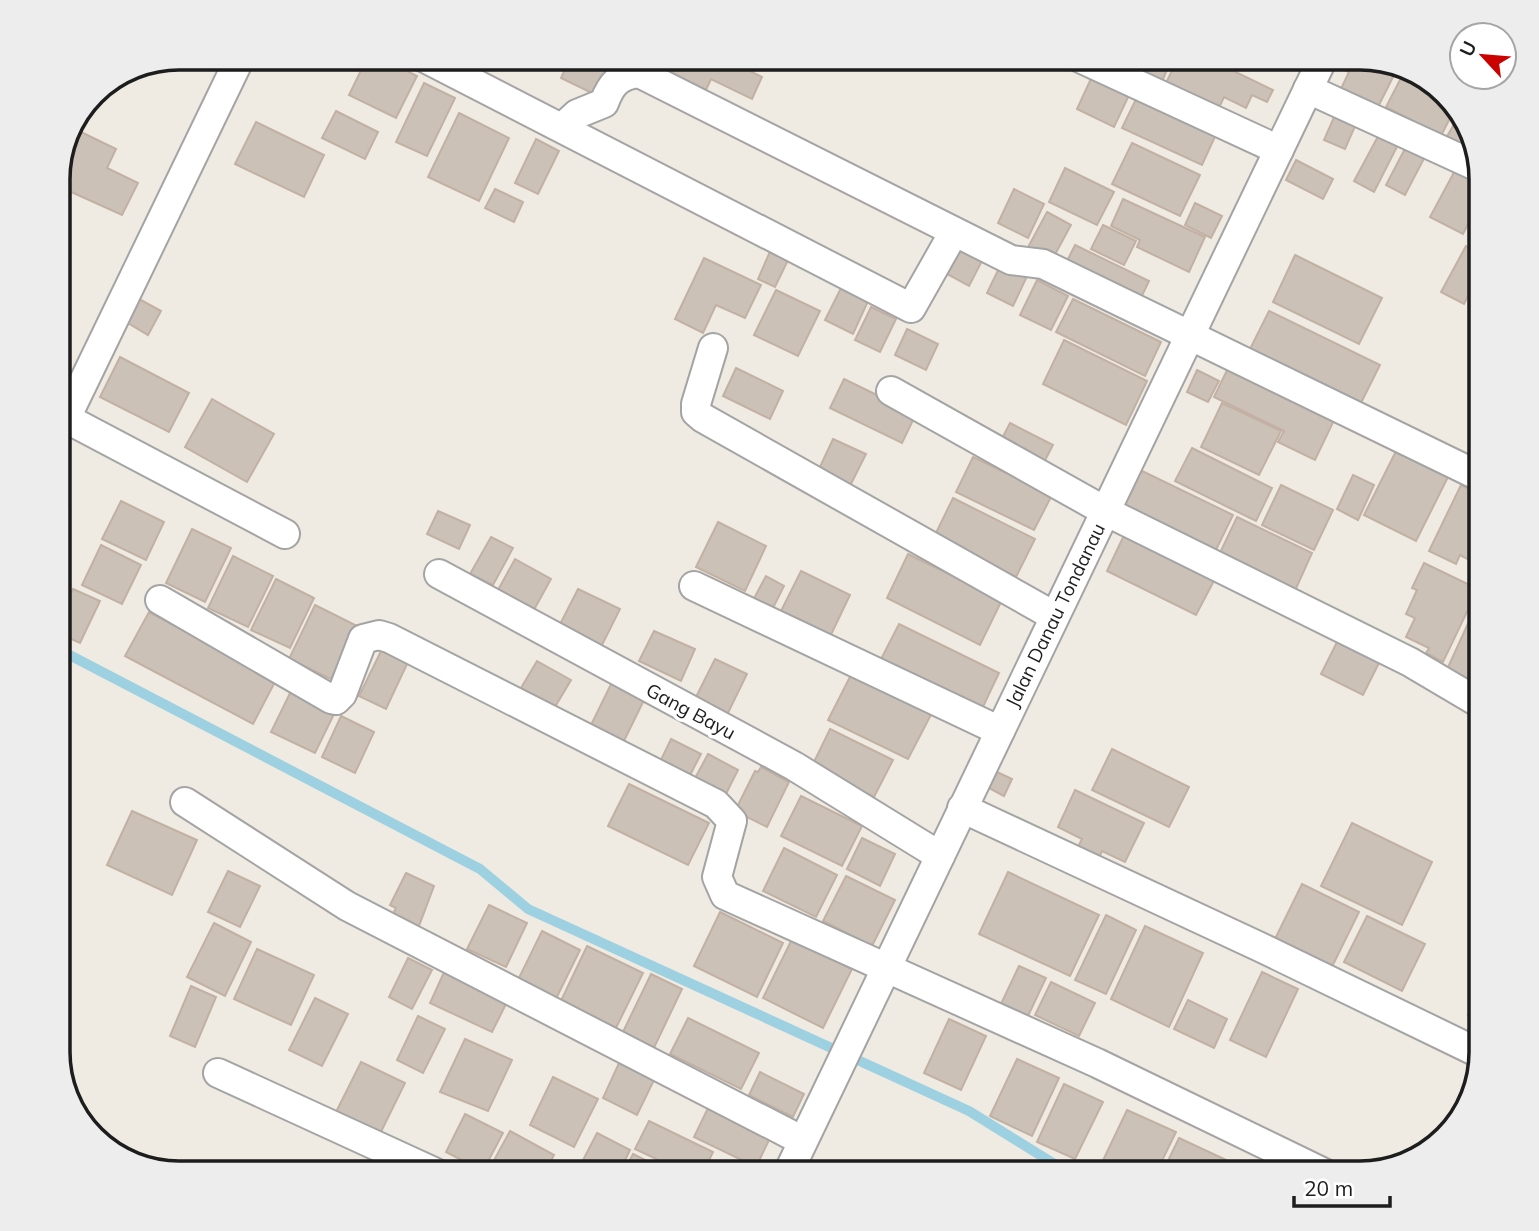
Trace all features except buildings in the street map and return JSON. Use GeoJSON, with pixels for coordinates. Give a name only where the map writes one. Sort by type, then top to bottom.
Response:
{"type":"FeatureCollection","features":[{"type":"Feature","properties":{"kind":"street"},"geometry":{"type":"LineString","coordinates":[[70,410],[234,70]]}},
{"type":"Feature","properties":{"kind":"street"},"geometry":{"type":"LineString","coordinates":[[449,70],[911,308],[954,232]]}},
{"type":"Feature","properties":{"kind":"street"},"geometry":{"type":"LineString","coordinates":[[1106,70],[1279,150]]}},
{"type":"Feature","properties":{"kind":"street","name":"Jalan Danau Tondanau"},"geometry":{"type":"LineString","coordinates":[[794,1161],[1317,70]]}},
{"type":"Feature","properties":{"kind":"street"},"geometry":{"type":"LineString","coordinates":[[563,127],[577,114],[604,103],[615,82],[625,75],[639,74],[1011,260],[1043,264],[1469,471]]}},
{"type":"Feature","properties":{"kind":"street"},"geometry":{"type":"LineString","coordinates":[[1308,89],[1467,162]]}},
{"type":"Feature","properties":{"kind":"street"},"geometry":{"type":"LineString","coordinates":[[713,348],[696,404],[696,412],[703,418],[1055,616]]}},
{"type":"Feature","properties":{"kind":"street"},"geometry":{"type":"LineString","coordinates":[[891,391],[1105,510],[1410,662],[1469,697]]}},
{"type":"Feature","properties":{"kind":"street"},"geometry":{"type":"LineString","coordinates":[[70,416],[71,421],[285,534]]}},
{"type":"Feature","properties":{"kind":"street","name":"Gang Bayu"},"geometry":{"type":"LineString","coordinates":[[439,574],[794,766],[940,856]]}},
{"type":"Feature","properties":{"kind":"street"},"geometry":{"type":"LineString","coordinates":[[694,586],[1000,731]]}},
{"type":"Feature","properties":{"kind":"street"},"geometry":{"type":"LineString","coordinates":[[160,600],[336,700],[342,694],[363,639],[379,635],[389,638],[716,804],[732,821],[717,877],[725,895],[1097,1063],[1299,1161]]}},
{"type":"Feature","properties":{"kind":"street"},"geometry":{"type":"LineString","coordinates":[[184,802],[347,906],[803,1141]]}},
{"type":"Feature","properties":{"kind":"street"},"geometry":{"type":"LineString","coordinates":[[962,808],[1469,1048]]}},
{"type":"Feature","properties":{"kind":"street"},"geometry":{"type":"LineString","coordinates":[[218,1073],[410,1161]]}},
{"type":"Feature","properties":{"kind":"waterway"},"geometry":{"type":"LineString","coordinates":[[70,655],[480,869],[528,909],[969,1111],[1050,1161]]}}]}
